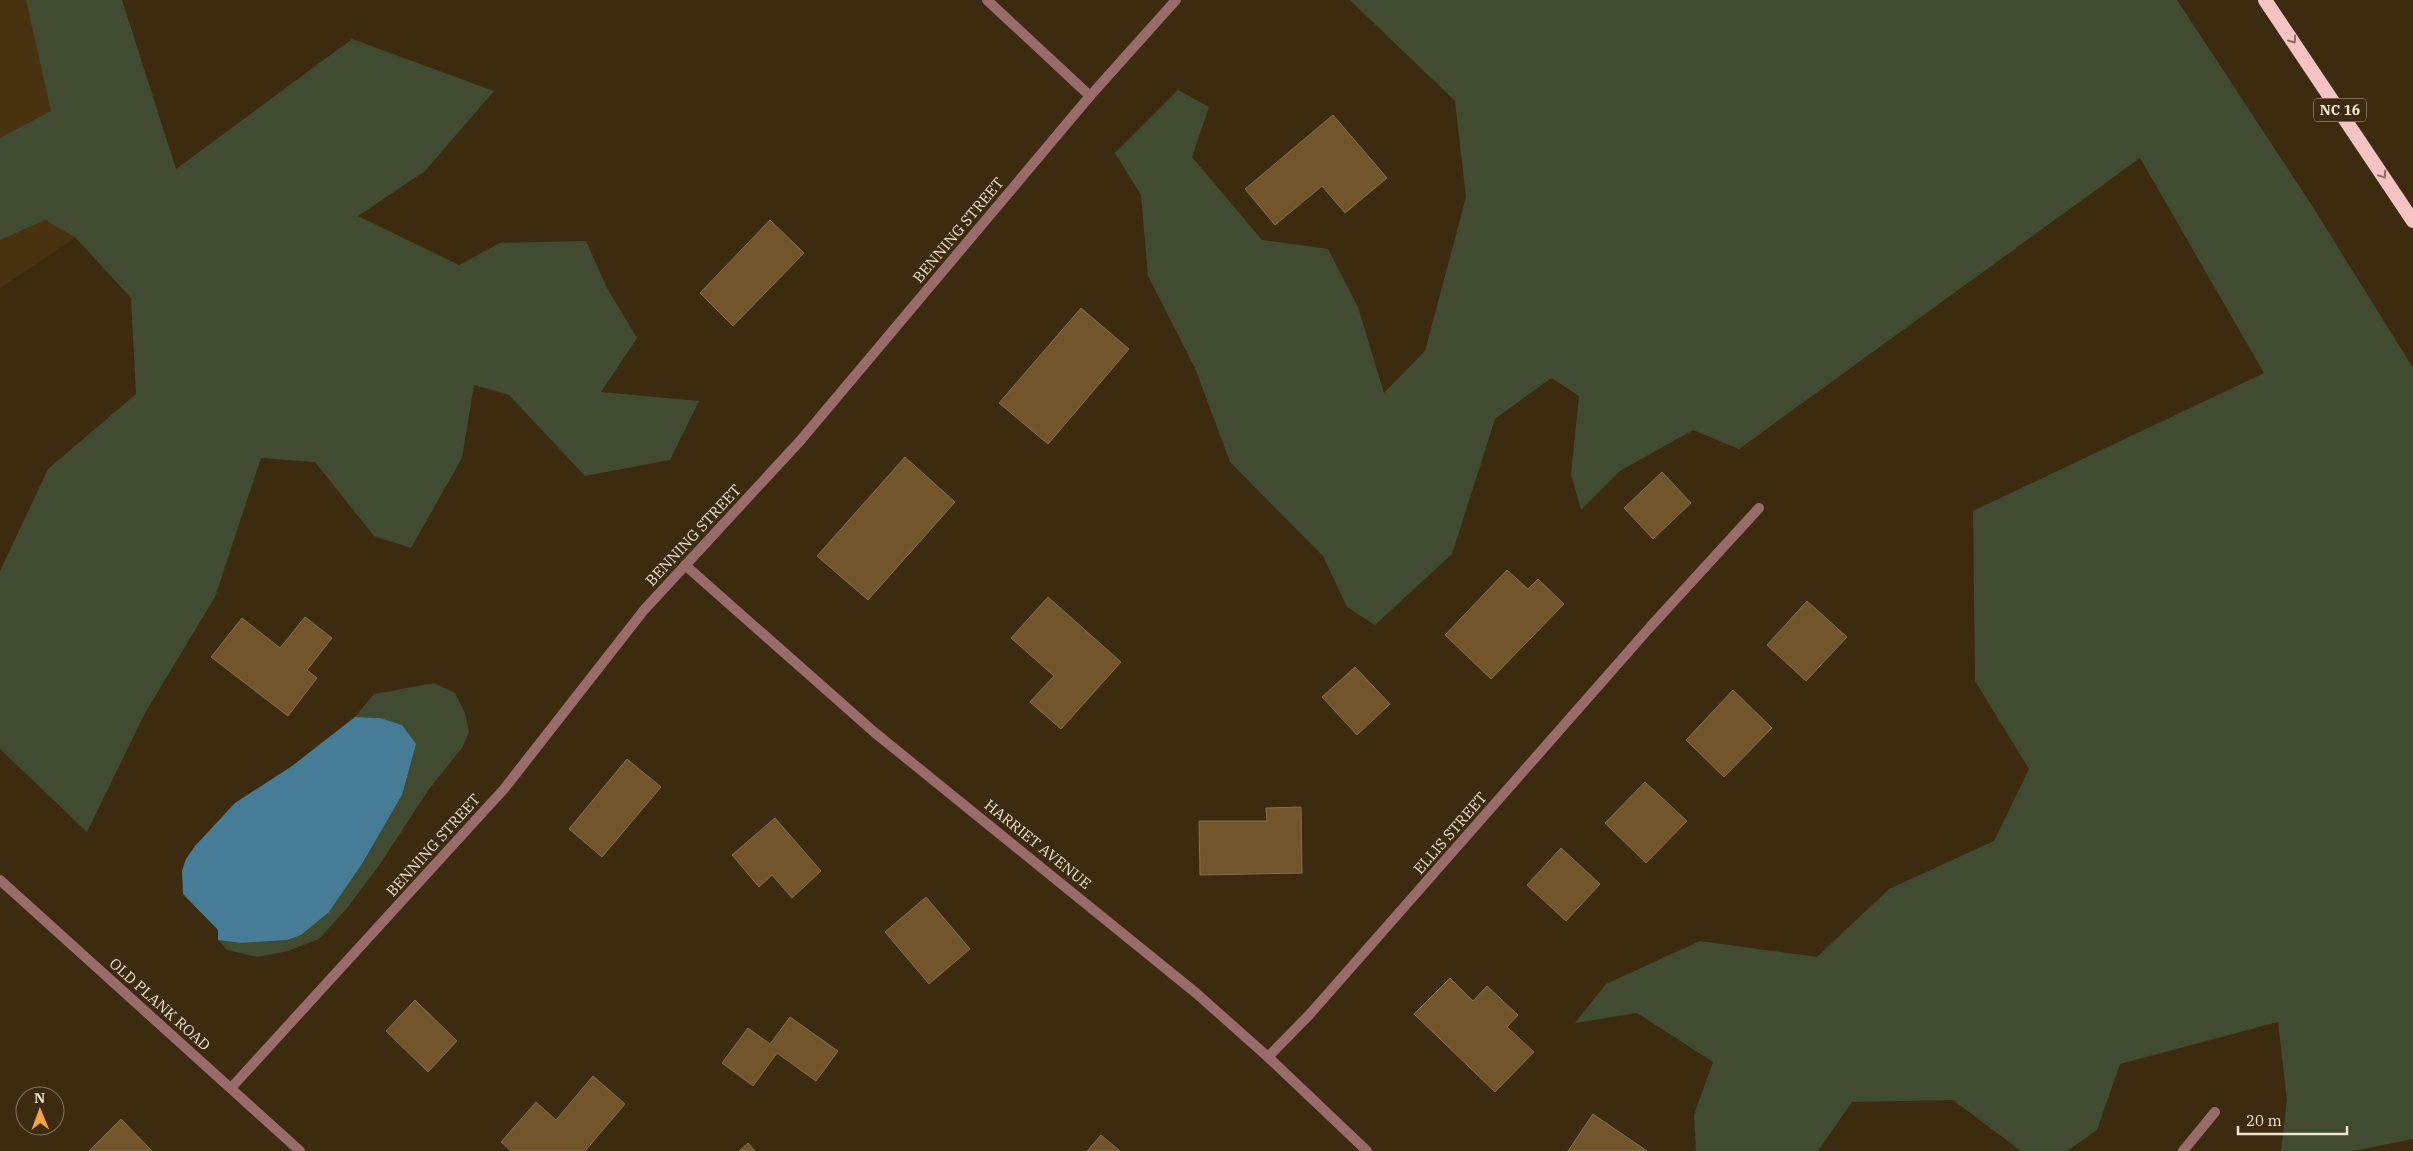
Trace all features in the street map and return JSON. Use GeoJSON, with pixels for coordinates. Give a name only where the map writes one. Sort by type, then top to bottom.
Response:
{"type":"FeatureCollection","features":[{"type":"Feature","properties":{"kind":"highway","name":"NC 16"},"geometry":{"type":"LineString","coordinates":[[2265,0],[2413,221]]}},
{"type":"Feature","properties":{"kind":"street"},"geometry":{"type":"LineString","coordinates":[[986,0],[1090,96]]}},
{"type":"Feature","properties":{"kind":"street","name":"BENNING STREET"},"geometry":{"type":"LineString","coordinates":[[231,1088],[504,789],[644,610],[800,441],[1090,96],[1176,0]]}},
{"type":"Feature","properties":{"kind":"street","name":"ELLIS STREET"},"geometry":{"type":"LineString","coordinates":[[1268,1057],[1317,1006],[1651,626],[1758,508]]}},
{"type":"Feature","properties":{"kind":"street","name":"HARRIET AVENUE"},"geometry":{"type":"LineString","coordinates":[[685,565],[874,732],[1196,993],[1268,1057],[1367,1151]]}},
{"type":"Feature","properties":{"kind":"street","name":"OLD PLANK ROAD"},"geometry":{"type":"LineString","coordinates":[[0,880],[300,1151]]}},
{"type":"Feature","properties":{"kind":"street"},"geometry":{"type":"LineString","coordinates":[[2183,1151],[2215,1112]]}},
{"type":"Feature","properties":{"kind":"shaded area"},"geometry":{"type":"Polygon","coordinates":[[[0,0],[122,0],[176,170],[0,288],[0,0]]]}},
{"type":"Feature","properties":{"kind":"green space"},"geometry":{"type":"Polygon","coordinates":[[[26,0],[122,0],[176,169],[352,39],[494,91],[425,171],[358,216],[459,265],[500,243],[586,241],[607,288],[637,338],[601,392],[699,401],[670,460],[585,476],[509,395],[474,385],[462,458],[411,548],[374,536],[315,462],[261,458],[215,597],[145,713],[87,832],[0,749],[0,571],[48,469],[136,394],[131,298],[75,237],[45,220],[0,240],[0,138],[51,111],[26,0]]]}},
{"type":"Feature","properties":{"kind":"green space"},"geometry":{"type":"Polygon","coordinates":[[[1350,0],[2177,0],[2311,204],[2413,368],[2413,1139],[2353,1151],[2281,1151],[2287,1100],[2278,1022],[2120,1064],[2097,1130],[2067,1151],[2021,1151],[1953,1100],[1852,1102],[1818,1151],[1696,1151],[1694,1115],[1713,1062],[1637,1013],[1575,1023],[1606,984],[1700,941],[1817,957],[1889,889],[1994,841],[2029,769],[1975,681],[1973,511],[2264,373],[2140,158],[1739,449],[1693,430],[1620,471],[1581,510],[1571,474],[1579,396],[1551,378],[1495,419],[1452,554],[1375,625],[1347,607],[1323,556],[1230,462],[1195,368],[1148,276],[1141,195],[1115,153],[1178,90],[1209,107],[1192,157],[1262,240],[1328,249],[1358,307],[1384,393],[1425,351],[1466,197],[1455,101],[1350,0]]]}},
{"type":"Feature","properties":{"kind":"green space"},"geometry":{"type":"Polygon","coordinates":[[[434,683],[455,693],[465,713],[469,732],[462,748],[429,789],[380,864],[347,908],[319,939],[288,951],[257,957],[227,950],[218,940],[240,943],[329,912],[362,864],[402,795],[380,718],[355,717],[374,694],[434,683]]]}},
{"type":"Feature","properties":{"kind":"water"},"geometry":{"type":"Polygon","coordinates":[[[355,717],[380,718],[402,725],[416,744],[402,795],[362,864],[329,912],[301,935],[287,940],[240,943],[218,940],[218,930],[183,894],[182,871],[186,859],[195,846],[235,803],[292,766],[355,717]]]}},
{"type":"Feature","properties":{"kind":"building"},"geometry":{"type":"Polygon","coordinates":[[[1333,115],[1387,178],[1345,213],[1322,186],[1275,225],[1245,189],[1333,115]]]}},
{"type":"Feature","properties":{"kind":"building"},"geometry":{"type":"Polygon","coordinates":[[[770,220],[804,253],[733,326],[700,293],[770,220]]]}},
{"type":"Feature","properties":{"kind":"building"},"geometry":{"type":"Polygon","coordinates":[[[1081,308],[1129,349],[1048,444],[999,403],[1081,308]]]}},
{"type":"Feature","properties":{"kind":"building"},"geometry":{"type":"Polygon","coordinates":[[[905,457],[955,502],[868,600],[817,556],[905,457]]]}},
{"type":"Feature","properties":{"kind":"building"},"geometry":{"type":"Polygon","coordinates":[[[1662,472],[1691,503],[1653,539],[1624,508],[1662,472]]]}},
{"type":"Feature","properties":{"kind":"building"},"geometry":{"type":"Polygon","coordinates":[[[1507,570],[1528,589],[1538,579],[1564,604],[1491,679],[1445,635],[1507,570]]]}},
{"type":"Feature","properties":{"kind":"building"},"geometry":{"type":"Polygon","coordinates":[[[1048,597],[1121,662],[1061,729],[1030,702],[1054,676],[1011,638],[1048,597]]]}},
{"type":"Feature","properties":{"kind":"building"},"geometry":{"type":"Polygon","coordinates":[[[1807,601],[1847,637],[1806,681],[1767,645],[1807,601]]]}},
{"type":"Feature","properties":{"kind":"building"},"geometry":{"type":"Polygon","coordinates":[[[305,617],[332,638],[307,670],[317,678],[288,716],[211,657],[242,618],[280,648],[305,617]]]}},
{"type":"Feature","properties":{"kind":"building"},"geometry":{"type":"Polygon","coordinates":[[[1355,667],[1390,704],[1357,735],[1322,697],[1355,667]]]}},
{"type":"Feature","properties":{"kind":"building"},"geometry":{"type":"Polygon","coordinates":[[[1733,690],[1772,728],[1724,777],[1686,740],[1733,690]]]}},
{"type":"Feature","properties":{"kind":"building"},"geometry":{"type":"Polygon","coordinates":[[[627,759],[661,787],[602,857],[569,829],[627,759]]]}},
{"type":"Feature","properties":{"kind":"building"},"geometry":{"type":"Polygon","coordinates":[[[1645,782],[1687,821],[1646,863],[1605,823],[1645,782]]]}},
{"type":"Feature","properties":{"kind":"building"},"geometry":{"type":"Polygon","coordinates":[[[1301,807],[1302,873],[1200,875],[1199,821],[1267,821],[1266,808],[1301,807]]]}},
{"type":"Feature","properties":{"kind":"building"},"geometry":{"type":"Polygon","coordinates":[[[775,818],[821,871],[792,898],[772,875],[759,887],[732,855],[775,818]]]}},
{"type":"Feature","properties":{"kind":"building"},"geometry":{"type":"Polygon","coordinates":[[[1561,848],[1600,884],[1566,921],[1527,885],[1561,848]]]}},
{"type":"Feature","properties":{"kind":"building"},"geometry":{"type":"Polygon","coordinates":[[[926,897],[970,949],[929,984],[885,932],[926,897]]]}},
{"type":"Feature","properties":{"kind":"building"},"geometry":{"type":"Polygon","coordinates":[[[1450,978],[1473,1001],[1487,986],[1518,1015],[1507,1027],[1534,1052],[1495,1092],[1414,1014],[1450,978]]]}},
{"type":"Feature","properties":{"kind":"building"},"geometry":{"type":"Polygon","coordinates":[[[415,1000],[457,1041],[428,1072],[386,1031],[415,1000]]]}},
{"type":"Feature","properties":{"kind":"building"},"geometry":{"type":"Polygon","coordinates":[[[790,1017],[838,1051],[816,1081],[777,1053],[753,1086],[722,1063],[748,1028],[770,1044],[790,1017]]]}},
{"type":"Feature","properties":{"kind":"building"},"geometry":{"type":"Polygon","coordinates":[[[593,1076],[625,1104],[585,1151],[511,1151],[501,1142],[536,1102],[556,1120],[593,1076]]]}},
{"type":"Feature","properties":{"kind":"building"},"geometry":{"type":"Polygon","coordinates":[[[1593,1114],[1647,1151],[1568,1151],[1593,1114]]]}},
{"type":"Feature","properties":{"kind":"building"},"geometry":{"type":"Polygon","coordinates":[[[121,1119],[152,1151],[89,1151],[121,1119]]]}},
{"type":"Feature","properties":{"kind":"building"},"geometry":{"type":"Polygon","coordinates":[[[1101,1135],[1120,1151],[1087,1151],[1101,1135]]]}},
{"type":"Feature","properties":{"kind":"building"},"geometry":{"type":"Polygon","coordinates":[[[748,1143],[755,1151],[739,1151],[748,1143]]]}}]}
